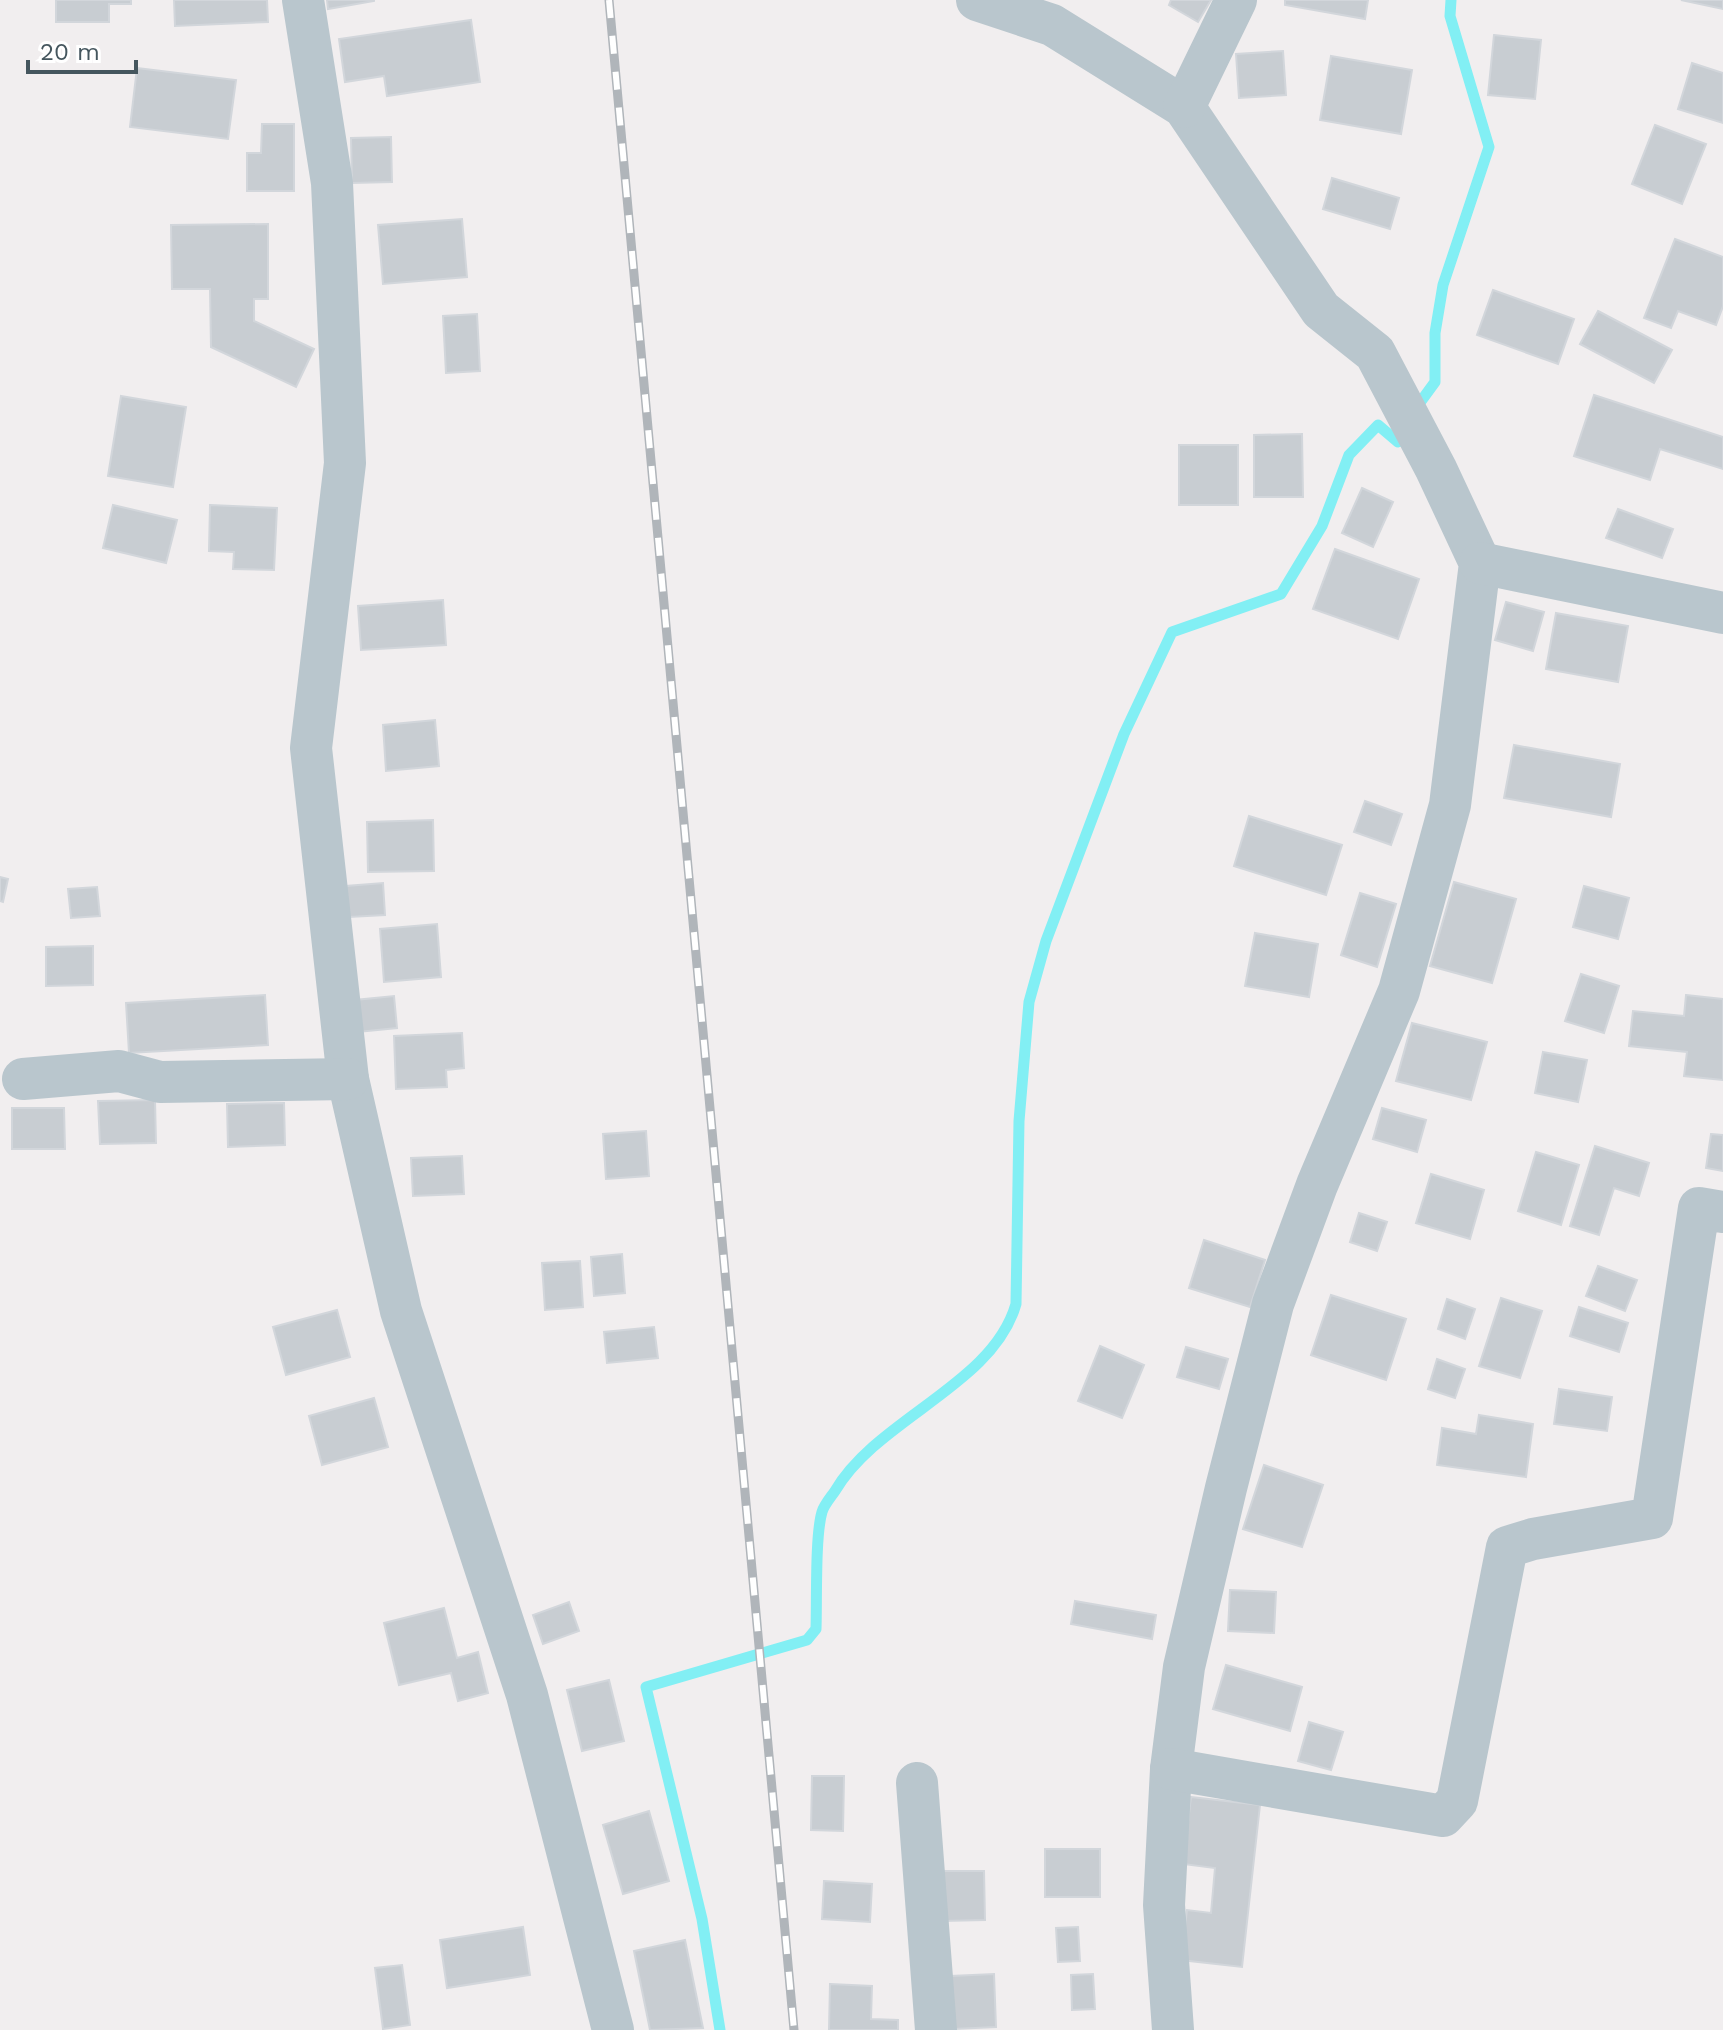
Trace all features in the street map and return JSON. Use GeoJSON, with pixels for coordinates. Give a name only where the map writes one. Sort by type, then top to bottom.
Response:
{"type":"FeatureCollection","features":[{"type":"Feature","properties":{"kind":"street"},"geometry":{"type":"LineString","coordinates":[[303,0],[332,183],[345,463],[311,748],[348,1079],[401,1311],[527,1695],[613,2030]]}},
{"type":"Feature","properties":{"kind":"street"},"geometry":{"type":"LineString","coordinates":[[977,0],[1052,25],[1184,107],[1321,310],[1375,353],[1480,563],[1450,805],[1399,991],[1317,1185],[1273,1304],[1184,1667],[1171,1769],[1164,1905],[1173,2030]]}},
{"type":"Feature","properties":{"kind":"street"},"geometry":{"type":"LineString","coordinates":[[1184,107],[1236,0]]}},
{"type":"Feature","properties":{"kind":"street"},"geometry":{"type":"LineString","coordinates":[[1480,563],[1723,613]]}},
{"type":"Feature","properties":{"kind":"street"},"geometry":{"type":"LineString","coordinates":[[23,1079],[119,1071],[160,1082],[348,1079]]}},
{"type":"Feature","properties":{"kind":"street"},"geometry":{"type":"LineString","coordinates":[[1171,1769],[1443,1816],[1457,1801],[1507,1547],[1533,1539],[1652,1518],[1699,1208],[1723,1212]]}},
{"type":"Feature","properties":{"kind":"street"},"geometry":{"type":"LineString","coordinates":[[917,1783],[936,2030]]}},
{"type":"Feature","properties":{"kind":"building"},"geometry":{"type":"Polygon","coordinates":[[[56,0],[131,0],[131,4],[109,4],[109,22],[56,22],[56,0]]]}},
{"type":"Feature","properties":{"kind":"building"},"geometry":{"type":"Polygon","coordinates":[[[174,0],[267,0],[268,22],[175,26],[174,0]]]}},
{"type":"Feature","properties":{"kind":"building"},"geometry":{"type":"Polygon","coordinates":[[[327,0],[374,0],[374,1],[328,9],[327,0]]]}},
{"type":"Feature","properties":{"kind":"building"},"geometry":{"type":"Polygon","coordinates":[[[1171,0],[1211,0],[1198,22],[1169,5],[1171,0]]]}},
{"type":"Feature","properties":{"kind":"building"},"geometry":{"type":"Polygon","coordinates":[[[1285,0],[1368,0],[1365,19],[1285,5],[1285,0]]]}},
{"type":"Feature","properties":{"kind":"building"},"geometry":{"type":"Polygon","coordinates":[[[1681,0],[1723,0],[1723,9],[1681,0]]]}},
{"type":"Feature","properties":{"kind":"building"},"geometry":{"type":"Polygon","coordinates":[[[471,20],[480,82],[387,96],[384,76],[345,82],[339,39],[471,20]]]}},
{"type":"Feature","properties":{"kind":"building"},"geometry":{"type":"Polygon","coordinates":[[[1494,35],[1541,40],[1535,99],[1488,95],[1494,35]]]}},
{"type":"Feature","properties":{"kind":"building"},"geometry":{"type":"Polygon","coordinates":[[[1283,51],[1286,95],[1239,98],[1236,54],[1283,51]]]}},
{"type":"Feature","properties":{"kind":"building"},"geometry":{"type":"Polygon","coordinates":[[[1331,56],[1412,70],[1401,134],[1320,120],[1331,56]]]}},
{"type":"Feature","properties":{"kind":"building"},"geometry":{"type":"Polygon","coordinates":[[[1692,63],[1723,73],[1723,123],[1678,109],[1692,63]]]}},
{"type":"Feature","properties":{"kind":"building"},"geometry":{"type":"Polygon","coordinates":[[[137,68],[236,80],[228,139],[130,127],[137,68]]]}},
{"type":"Feature","properties":{"kind":"building"},"geometry":{"type":"Polygon","coordinates":[[[262,124],[294,124],[294,191],[247,191],[247,153],[261,153],[262,124]]]}},
{"type":"Feature","properties":{"kind":"building"},"geometry":{"type":"Polygon","coordinates":[[[1655,125],[1706,144],[1682,204],[1632,184],[1655,125]]]}},
{"type":"Feature","properties":{"kind":"building"},"geometry":{"type":"Polygon","coordinates":[[[391,137],[392,182],[352,183],[351,138],[391,137]]]}},
{"type":"Feature","properties":{"kind":"building"},"geometry":{"type":"Polygon","coordinates":[[[1332,178],[1399,198],[1390,229],[1323,209],[1332,178]]]}},
{"type":"Feature","properties":{"kind":"building"},"geometry":{"type":"Polygon","coordinates":[[[462,219],[467,277],[383,284],[378,225],[462,219]]]}},
{"type":"Feature","properties":{"kind":"building"},"geometry":{"type":"Polygon","coordinates":[[[268,224],[268,299],[254,299],[254,321],[314,349],[296,387],[211,347],[210,289],[172,289],[171,225],[268,224]]]}},
{"type":"Feature","properties":{"kind":"building"},"geometry":{"type":"Polygon","coordinates":[[[1675,239],[1723,257],[1723,306],[1716,325],[1678,311],[1671,328],[1644,318],[1675,239]]]}},
{"type":"Feature","properties":{"kind":"building"},"geometry":{"type":"Polygon","coordinates":[[[1493,290],[1574,319],[1558,364],[1477,335],[1493,290]]]}},
{"type":"Feature","properties":{"kind":"building"},"geometry":{"type":"Polygon","coordinates":[[[1598,311],[1672,350],[1654,383],[1580,344],[1598,311]]]}},
{"type":"Feature","properties":{"kind":"building"},"geometry":{"type":"Polygon","coordinates":[[[477,314],[480,371],[446,373],[443,316],[477,314]]]}},
{"type":"Feature","properties":{"kind":"building"},"geometry":{"type":"Polygon","coordinates":[[[1594,395],[1723,437],[1723,469],[1660,449],[1650,480],[1574,456],[1594,395]]]}},
{"type":"Feature","properties":{"kind":"building"},"geometry":{"type":"Polygon","coordinates":[[[121,396],[186,407],[173,487],[108,476],[121,396]]]}},
{"type":"Feature","properties":{"kind":"building"},"geometry":{"type":"Polygon","coordinates":[[[1302,434],[1303,497],[1254,497],[1254,435],[1302,434]]]}},
{"type":"Feature","properties":{"kind":"building"},"geometry":{"type":"Polygon","coordinates":[[[1179,445],[1238,445],[1238,505],[1179,505],[1179,445]]]}},
{"type":"Feature","properties":{"kind":"building"},"geometry":{"type":"Polygon","coordinates":[[[1362,488],[1393,502],[1373,547],[1342,533],[1362,488]]]}},
{"type":"Feature","properties":{"kind":"building"},"geometry":{"type":"Polygon","coordinates":[[[113,505],[177,520],[166,563],[103,548],[113,505]]]}},
{"type":"Feature","properties":{"kind":"building"},"geometry":{"type":"Polygon","coordinates":[[[210,505],[277,508],[274,570],[233,569],[234,552],[209,551],[210,505]]]}},
{"type":"Feature","properties":{"kind":"building"},"geometry":{"type":"Polygon","coordinates":[[[1618,509],[1673,529],[1662,558],[1606,538],[1618,509]]]}},
{"type":"Feature","properties":{"kind":"building"},"geometry":{"type":"Polygon","coordinates":[[[1335,549],[1419,579],[1398,639],[1313,609],[1335,549]]]}},
{"type":"Feature","properties":{"kind":"building"},"geometry":{"type":"Polygon","coordinates":[[[443,600],[446,645],[361,650],[358,606],[443,600]]]}},
{"type":"Feature","properties":{"kind":"building"},"geometry":{"type":"Polygon","coordinates":[[[1506,602],[1544,612],[1533,651],[1495,640],[1506,602]]]}},
{"type":"Feature","properties":{"kind":"building"},"geometry":{"type":"Polygon","coordinates":[[[1556,613],[1628,626],[1618,682],[1546,669],[1556,613]]]}},
{"type":"Feature","properties":{"kind":"building"},"geometry":{"type":"Polygon","coordinates":[[[435,720],[439,766],[386,771],[383,725],[435,720]]]}},
{"type":"Feature","properties":{"kind":"building"},"geometry":{"type":"Polygon","coordinates":[[[1514,745],[1620,764],[1611,817],[1504,798],[1514,745]]]}},
{"type":"Feature","properties":{"kind":"building"},"geometry":{"type":"Polygon","coordinates":[[[1365,801],[1402,814],[1391,845],[1354,832],[1365,801]]]}},
{"type":"Feature","properties":{"kind":"building"},"geometry":{"type":"Polygon","coordinates":[[[1249,816],[1342,845],[1326,895],[1234,866],[1249,816]]]}},
{"type":"Feature","properties":{"kind":"building"},"geometry":{"type":"Polygon","coordinates":[[[433,820],[434,871],[368,872],[367,822],[433,820]]]}},
{"type":"Feature","properties":{"kind":"building"},"geometry":{"type":"Polygon","coordinates":[[[0,877],[8,879],[3,902],[0,901],[0,877]]]}},
{"type":"Feature","properties":{"kind":"building"},"geometry":{"type":"Polygon","coordinates":[[[1454,882],[1516,899],[1492,983],[1430,966],[1454,882]]]}},
{"type":"Feature","properties":{"kind":"building"},"geometry":{"type":"Polygon","coordinates":[[[383,883],[385,915],[349,917],[346,886],[383,883]]]}},
{"type":"Feature","properties":{"kind":"building"},"geometry":{"type":"Polygon","coordinates":[[[1584,886],[1629,898],[1618,939],[1573,927],[1584,886]]]}},
{"type":"Feature","properties":{"kind":"building"},"geometry":{"type":"Polygon","coordinates":[[[97,887],[100,916],[71,918],[68,889],[97,887]]]}},
{"type":"Feature","properties":{"kind":"building"},"geometry":{"type":"Polygon","coordinates":[[[1360,893],[1396,904],[1377,967],[1341,955],[1360,893]]]}},
{"type":"Feature","properties":{"kind":"building"},"geometry":{"type":"Polygon","coordinates":[[[437,924],[441,977],[384,982],[380,929],[437,924]]]}},
{"type":"Feature","properties":{"kind":"building"},"geometry":{"type":"Polygon","coordinates":[[[1255,933],[1318,944],[1309,997],[1245,986],[1255,933]]]}},
{"type":"Feature","properties":{"kind":"building"},"geometry":{"type":"Polygon","coordinates":[[[93,946],[93,985],[46,986],[46,947],[93,946]]]}},
{"type":"Feature","properties":{"kind":"building"},"geometry":{"type":"Polygon","coordinates":[[[1581,974],[1619,986],[1604,1033],[1565,1021],[1581,974]]]}},
{"type":"Feature","properties":{"kind":"building"},"geometry":{"type":"Polygon","coordinates":[[[265,995],[268,1045],[129,1053],[126,1003],[265,995]]]}},
{"type":"Feature","properties":{"kind":"building"},"geometry":{"type":"Polygon","coordinates":[[[1686,995],[1723,999],[1723,1080],[1684,1076],[1687,1052],[1629,1046],[1633,1011],[1684,1016],[1686,995]]]}},
{"type":"Feature","properties":{"kind":"building"},"geometry":{"type":"Polygon","coordinates":[[[394,996],[397,1028],[358,1032],[355,1000],[394,996]]]}},
{"type":"Feature","properties":{"kind":"building"},"geometry":{"type":"Polygon","coordinates":[[[1412,1023],[1487,1042],[1471,1100],[1396,1081],[1412,1023]]]}},
{"type":"Feature","properties":{"kind":"building"},"geometry":{"type":"Polygon","coordinates":[[[462,1033],[464,1068],[446,1070],[447,1087],[396,1089],[394,1036],[462,1033]]]}},
{"type":"Feature","properties":{"kind":"building"},"geometry":{"type":"Polygon","coordinates":[[[1543,1052],[1587,1060],[1578,1102],[1535,1093],[1543,1052]]]}},
{"type":"Feature","properties":{"kind":"building"},"geometry":{"type":"Polygon","coordinates":[[[155,1100],[156,1143],[100,1144],[98,1101],[155,1100]]]}},
{"type":"Feature","properties":{"kind":"building"},"geometry":{"type":"Polygon","coordinates":[[[284,1103],[285,1145],[228,1147],[227,1104],[284,1103]]]}},
{"type":"Feature","properties":{"kind":"building"},"geometry":{"type":"Polygon","coordinates":[[[12,1108],[64,1108],[65,1149],[12,1149],[12,1108]]]}},
{"type":"Feature","properties":{"kind":"building"},"geometry":{"type":"Polygon","coordinates":[[[1382,1108],[1426,1120],[1417,1152],[1373,1139],[1382,1108]]]}},
{"type":"Feature","properties":{"kind":"building"},"geometry":{"type":"Polygon","coordinates":[[[646,1131],[649,1176],[606,1179],[603,1134],[646,1131]]]}},
{"type":"Feature","properties":{"kind":"building"},"geometry":{"type":"Polygon","coordinates":[[[1711,1134],[1723,1135],[1723,1171],[1706,1168],[1711,1134]]]}},
{"type":"Feature","properties":{"kind":"building"},"geometry":{"type":"Polygon","coordinates":[[[1595,1146],[1649,1163],[1639,1196],[1614,1188],[1599,1235],[1570,1226],[1595,1146]]]}},
{"type":"Feature","properties":{"kind":"building"},"geometry":{"type":"Polygon","coordinates":[[[1536,1152],[1579,1165],[1561,1225],[1518,1211],[1536,1152]]]}},
{"type":"Feature","properties":{"kind":"building"},"geometry":{"type":"Polygon","coordinates":[[[462,1156],[464,1194],[413,1196],[411,1158],[462,1156]]]}},
{"type":"Feature","properties":{"kind":"building"},"geometry":{"type":"Polygon","coordinates":[[[1431,1174],[1484,1190],[1470,1239],[1416,1223],[1431,1174]]]}},
{"type":"Feature","properties":{"kind":"building"},"geometry":{"type":"Polygon","coordinates":[[[1359,1213],[1387,1222],[1377,1251],[1350,1242],[1359,1213]]]}},
{"type":"Feature","properties":{"kind":"building"},"geometry":{"type":"Polygon","coordinates":[[[1204,1240],[1265,1260],[1250,1307],[1189,1288],[1204,1240]]]}},
{"type":"Feature","properties":{"kind":"building"},"geometry":{"type":"Polygon","coordinates":[[[622,1254],[625,1293],[594,1296],[591,1257],[622,1254]]]}},
{"type":"Feature","properties":{"kind":"building"},"geometry":{"type":"Polygon","coordinates":[[[580,1261],[583,1307],[545,1310],[542,1263],[580,1261]]]}},
{"type":"Feature","properties":{"kind":"building"},"geometry":{"type":"Polygon","coordinates":[[[1598,1266],[1637,1280],[1625,1311],[1586,1296],[1598,1266]]]}},
{"type":"Feature","properties":{"kind":"building"},"geometry":{"type":"Polygon","coordinates":[[[1331,1295],[1406,1319],[1386,1380],[1311,1355],[1331,1295]]]}},
{"type":"Feature","properties":{"kind":"building"},"geometry":{"type":"Polygon","coordinates":[[[1501,1298],[1542,1311],[1520,1378],[1479,1366],[1501,1298]]]}},
{"type":"Feature","properties":{"kind":"building"},"geometry":{"type":"Polygon","coordinates":[[[1447,1299],[1475,1309],[1465,1339],[1438,1329],[1447,1299]]]}},
{"type":"Feature","properties":{"kind":"building"},"geometry":{"type":"Polygon","coordinates":[[[1579,1307],[1628,1323],[1619,1352],[1570,1336],[1579,1307]]]}},
{"type":"Feature","properties":{"kind":"building"},"geometry":{"type":"Polygon","coordinates":[[[337,1310],[350,1357],[286,1375],[273,1327],[337,1310]]]}},
{"type":"Feature","properties":{"kind":"building"},"geometry":{"type":"Polygon","coordinates":[[[654,1327],[658,1358],[607,1363],[604,1332],[654,1327]]]}},
{"type":"Feature","properties":{"kind":"building"},"geometry":{"type":"Polygon","coordinates":[[[1100,1346],[1144,1365],[1122,1418],[1078,1401],[1100,1346]]]}},
{"type":"Feature","properties":{"kind":"building"},"geometry":{"type":"Polygon","coordinates":[[[1186,1347],[1228,1359],[1219,1389],[1177,1377],[1186,1347]]]}},
{"type":"Feature","properties":{"kind":"building"},"geometry":{"type":"Polygon","coordinates":[[[1437,1359],[1465,1369],[1455,1398],[1428,1389],[1437,1359]]]}},
{"type":"Feature","properties":{"kind":"building"},"geometry":{"type":"Polygon","coordinates":[[[1559,1389],[1612,1397],[1607,1431],[1554,1424],[1559,1389]]]}},
{"type":"Feature","properties":{"kind":"building"},"geometry":{"type":"Polygon","coordinates":[[[374,1398],[388,1447],[322,1465],[309,1416],[374,1398]]]}},
{"type":"Feature","properties":{"kind":"building"},"geometry":{"type":"Polygon","coordinates":[[[1479,1415],[1533,1424],[1526,1477],[1437,1465],[1442,1428],[1476,1434],[1479,1415]]]}},
{"type":"Feature","properties":{"kind":"building"},"geometry":{"type":"Polygon","coordinates":[[[1264,1465],[1323,1485],[1302,1547],[1243,1529],[1264,1465]]]}},
{"type":"Feature","properties":{"kind":"building"},"geometry":{"type":"Polygon","coordinates":[[[1230,1590],[1276,1592],[1274,1633],[1228,1631],[1230,1590]]]}},
{"type":"Feature","properties":{"kind":"building"},"geometry":{"type":"Polygon","coordinates":[[[1075,1601],[1156,1615],[1152,1639],[1071,1624],[1075,1601]]]}},
{"type":"Feature","properties":{"kind":"building"},"geometry":{"type":"Polygon","coordinates":[[[569,1602],[579,1631],[543,1644],[533,1615],[569,1602]]]}},
{"type":"Feature","properties":{"kind":"building"},"geometry":{"type":"Polygon","coordinates":[[[444,1608],[457,1658],[478,1652],[488,1693],[458,1701],[451,1673],[399,1685],[384,1623],[444,1608]]]}},
{"type":"Feature","properties":{"kind":"building"},"geometry":{"type":"Polygon","coordinates":[[[1226,1665],[1302,1687],[1290,1731],[1213,1709],[1226,1665]]]}},
{"type":"Feature","properties":{"kind":"building"},"geometry":{"type":"Polygon","coordinates":[[[609,1680],[624,1741],[582,1751],[567,1690],[609,1680]]]}},
{"type":"Feature","properties":{"kind":"building"},"geometry":{"type":"Polygon","coordinates":[[[1309,1722],[1343,1732],[1331,1770],[1298,1761],[1309,1722]]]}},
{"type":"Feature","properties":{"kind":"building"},"geometry":{"type":"Polygon","coordinates":[[[812,1776],[844,1776],[843,1831],[811,1830],[812,1776]]]}},
{"type":"Feature","properties":{"kind":"building"},"geometry":{"type":"Polygon","coordinates":[[[1191,1797],[1260,1805],[1242,1967],[1181,1960],[1187,1910],[1211,1913],[1215,1868],[1183,1864],[1191,1797]]]}},
{"type":"Feature","properties":{"kind":"building"},"geometry":{"type":"Polygon","coordinates":[[[649,1811],[669,1881],[623,1894],[603,1825],[649,1811]]]}},
{"type":"Feature","properties":{"kind":"building"},"geometry":{"type":"Polygon","coordinates":[[[1045,1849],[1100,1849],[1100,1897],[1045,1897],[1045,1849]]]}},
{"type":"Feature","properties":{"kind":"building"},"geometry":{"type":"Polygon","coordinates":[[[941,1871],[984,1871],[985,1920],[942,1921],[941,1871]]]}},
{"type":"Feature","properties":{"kind":"building"},"geometry":{"type":"Polygon","coordinates":[[[824,1881],[872,1884],[870,1922],[822,1919],[824,1881]]]}},
{"type":"Feature","properties":{"kind":"building"},"geometry":{"type":"Polygon","coordinates":[[[523,1927],[530,1975],[447,1988],[440,1940],[523,1927]]]}},
{"type":"Feature","properties":{"kind":"building"},"geometry":{"type":"Polygon","coordinates":[[[1078,1927],[1080,1961],[1058,1962],[1056,1928],[1078,1927]]]}},
{"type":"Feature","properties":{"kind":"building"},"geometry":{"type":"Polygon","coordinates":[[[685,1940],[703,2028],[650,2030],[634,1951],[685,1940]]]}},
{"type":"Feature","properties":{"kind":"building"},"geometry":{"type":"Polygon","coordinates":[[[402,1965],[410,2025],[383,2029],[375,1968],[402,1965]]]}},
{"type":"Feature","properties":{"kind":"building"},"geometry":{"type":"Polygon","coordinates":[[[994,1974],[996,2027],[953,2029],[951,1976],[994,1974]]]}},
{"type":"Feature","properties":{"kind":"building"},"geometry":{"type":"Polygon","coordinates":[[[1093,1974],[1095,2009],[1072,2010],[1071,1975],[1093,1974]]]}},
{"type":"Feature","properties":{"kind":"building"},"geometry":{"type":"Polygon","coordinates":[[[830,1984],[872,1986],[871,2019],[898,2020],[898,2030],[829,2030],[830,1984]]]}},
{"type":"Feature","properties":{"kind":"waterway"},"geometry":{"type":"LineString","coordinates":[[1416,408],[1435,382],[1435,333],[1443,285],[1489,147],[1450,16],[1451,0]]}},
{"type":"Feature","properties":{"kind":"waterway"},"geometry":{"type":"LineString","coordinates":[[720,2030],[702,1919],[646,1687],[807,1640],[816,1629],[818,1536],[826,1504],[854,1465],[878,1442],[960,1380],[984,1357],[1003,1332],[1016,1304],[1019,1121],[1029,1002],[1046,941],[1124,734],[1172,632],[1281,594],[1322,526],[1349,455],[1378,425],[1398,442],[1404,431]]}},
{"type":"Feature","properties":{"kind":"railway"},"geometry":{"type":"LineString","coordinates":[[609,0],[794,2030]]}}]}
